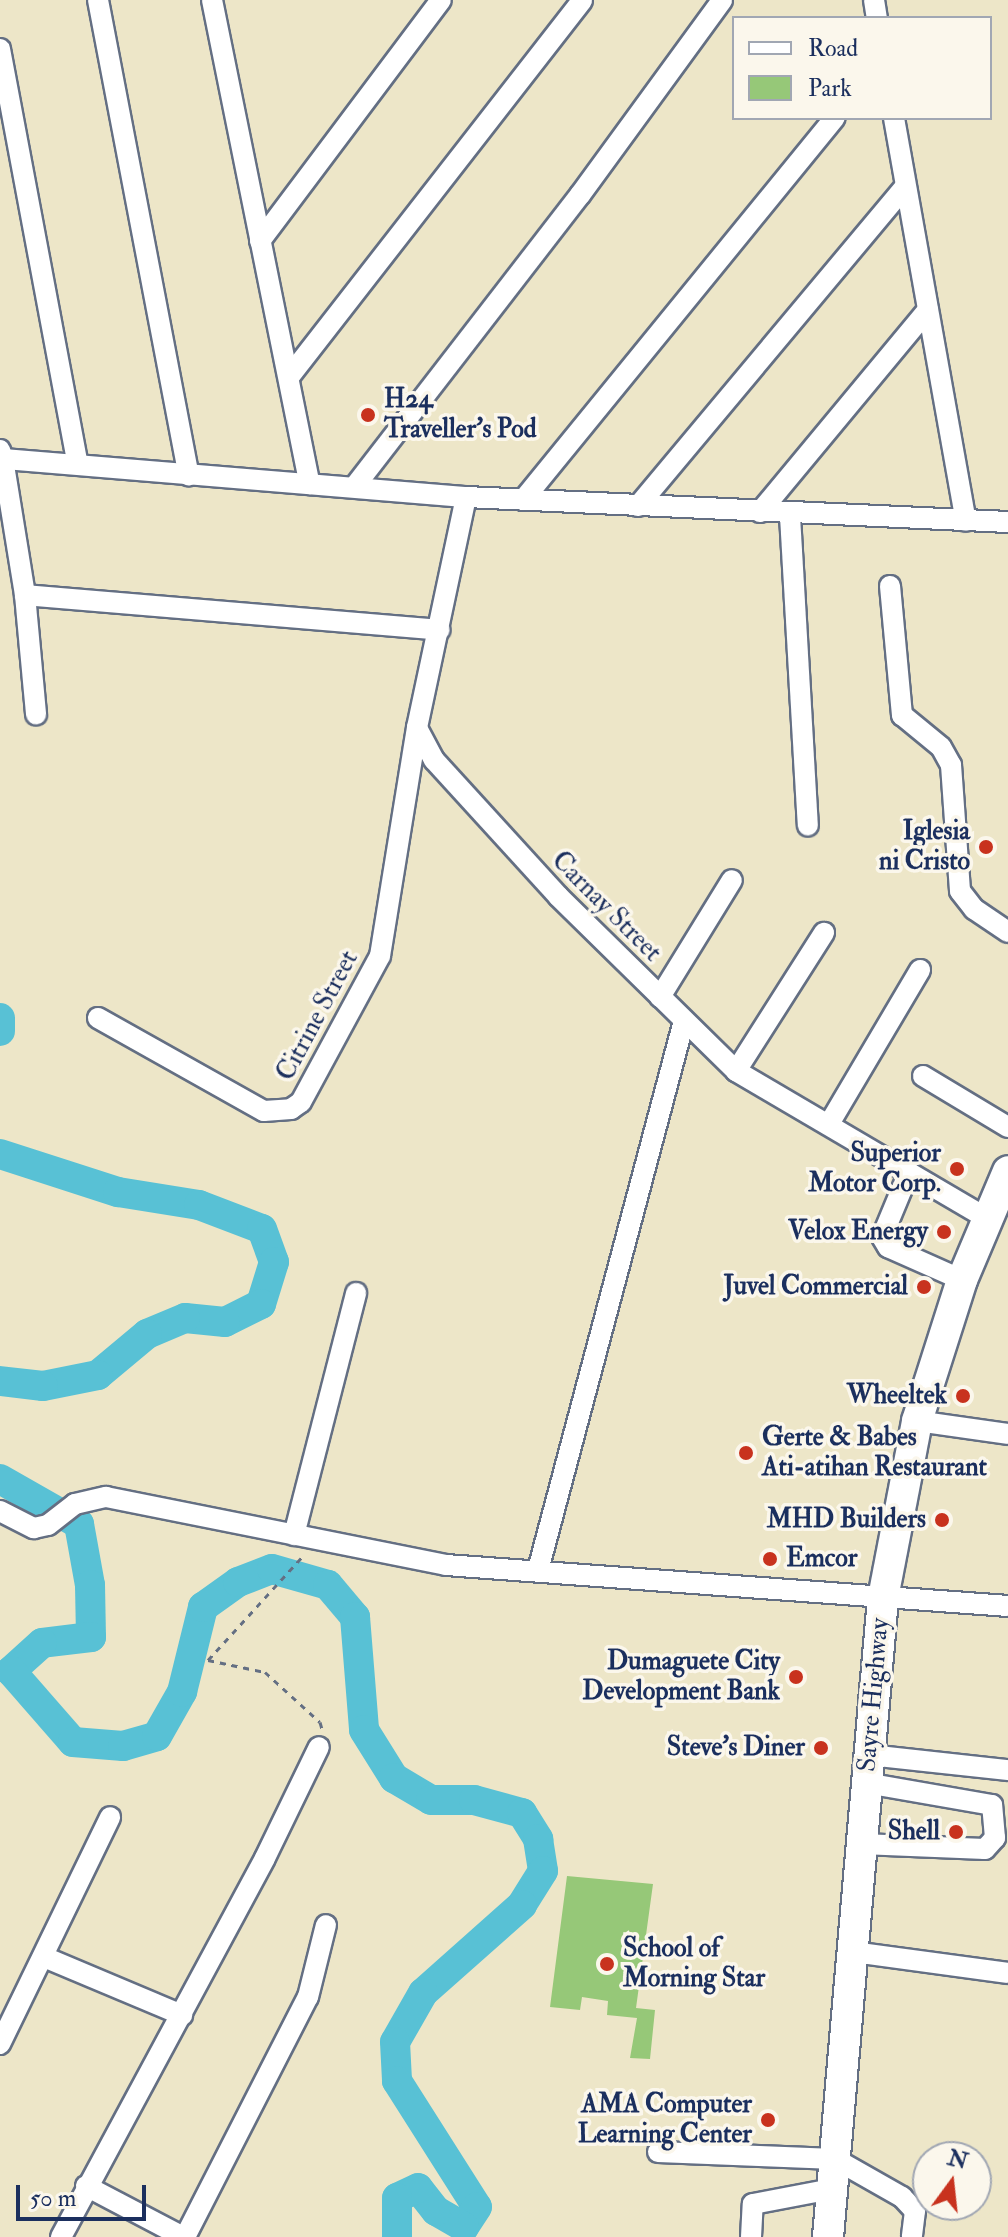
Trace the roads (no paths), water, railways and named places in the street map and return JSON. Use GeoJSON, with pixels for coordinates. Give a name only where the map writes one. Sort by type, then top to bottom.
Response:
{"type":"FeatureCollection","features":[{"type":"Feature","properties":{"kind":"highway","name":"Sayre Highway"},"geometry":{"type":"LineString","coordinates":[[828,2237],[883,1598],[917,1421],[962,1280],[1008,1171]]}},
{"type":"Feature","properties":{"kind":"street"},"geometry":{"type":"LineString","coordinates":[[98,0],[189,475]]}},
{"type":"Feature","properties":{"kind":"street"},"geometry":{"type":"LineString","coordinates":[[212,0],[310,484]]}},
{"type":"Feature","properties":{"kind":"street"},"geometry":{"type":"LineString","coordinates":[[260,241],[441,0]]}},
{"type":"Feature","properties":{"kind":"street"},"geometry":{"type":"LineString","coordinates":[[289,377],[582,0]]}},
{"type":"Feature","properties":{"kind":"street"},"geometry":{"type":"LineString","coordinates":[[355,486],[580,195],[722,0]]}},
{"type":"Feature","properties":{"kind":"street"},"geometry":{"type":"LineString","coordinates":[[0,49],[78,464]]}},
{"type":"Feature","properties":{"kind":"street"},"geometry":{"type":"LineString","coordinates":[[523,500],[832,120]]}},
{"type":"Feature","properties":{"kind":"street"},"geometry":{"type":"LineString","coordinates":[[894,120],[966,521]]}},
{"type":"Feature","properties":{"kind":"street"},"geometry":{"type":"LineString","coordinates":[[638,506],[906,186]]}},
{"type":"Feature","properties":{"kind":"street"},"geometry":{"type":"LineString","coordinates":[[760,512],[928,310]]}},
{"type":"Feature","properties":{"kind":"street"},"geometry":{"type":"LineString","coordinates":[[36,714],[25,595],[2,455],[189,475],[466,497],[790,516],[1008,522]]}},
{"type":"Feature","properties":{"kind":"street"},"geometry":{"type":"LineString","coordinates":[[417,728],[466,497]]}},
{"type":"Feature","properties":{"kind":"street"},"geometry":{"type":"LineString","coordinates":[[790,516],[808,825]]}},
{"type":"Feature","properties":{"kind":"street"},"geometry":{"type":"LineString","coordinates":[[890,586],[902,715],[941,747],[951,765],[960,891],[974,909],[1008,932]]}},
{"type":"Feature","properties":{"kind":"street"},"geometry":{"type":"LineString","coordinates":[[25,595],[440,630]]}},
{"type":"Feature","properties":{"kind":"street","name":"Carnay Street"},"geometry":{"type":"LineString","coordinates":[[417,728],[458,792],[736,1071],[987,1218]]}},
{"type":"Feature","properties":{"kind":"street","name":"Citrine Street"},"geometry":{"type":"LineString","coordinates":[[98,1018],[264,1111],[291,1109],[301,1102],[380,956],[417,728]]}},
{"type":"Feature","properties":{"kind":"street"},"geometry":{"type":"LineString","coordinates":[[660,997],[732,880]]}},
{"type":"Feature","properties":{"kind":"street"},"geometry":{"type":"LineString","coordinates":[[736,1071],[824,933]]}},
{"type":"Feature","properties":{"kind":"street"},"geometry":{"type":"LineString","coordinates":[[829,1124],[920,970]]}},
{"type":"Feature","properties":{"kind":"street"},"geometry":{"type":"LineString","coordinates":[[538,1570],[684,1021]]}},
{"type":"Feature","properties":{"kind":"street"},"geometry":{"type":"LineString","coordinates":[[923,1076],[1008,1127]]}},
{"type":"Feature","properties":{"kind":"street"},"geometry":{"type":"LineString","coordinates":[[909,1172],[882,1237],[888,1247],[962,1280]]}},
{"type":"Feature","properties":{"kind":"street"},"geometry":{"type":"LineString","coordinates":[[294,1535],[356,1293]]}},
{"type":"Feature","properties":{"kind":"street"},"geometry":{"type":"LineString","coordinates":[[917,1421],[1008,1434]]}},
{"type":"Feature","properties":{"kind":"street"},"geometry":{"type":"LineString","coordinates":[[0,1511],[34,1528],[48,1525],[75,1504],[106,1497],[446,1565],[1008,1606]]}},
{"type":"Feature","properties":{"kind":"street"},"geometry":{"type":"LineString","coordinates":[[61,2237],[86,2186],[182,2015],[319,1747]]}},
{"type":"Feature","properties":{"kind":"street"},"geometry":{"type":"LineString","coordinates":[[868,1769],[1008,1770]]}},
{"type":"Feature","properties":{"kind":"street"},"geometry":{"type":"LineString","coordinates":[[861,1844],[985,1849],[995,1838],[992,1805],[868,1769]]}},
{"type":"Feature","properties":{"kind":"street"},"geometry":{"type":"LineString","coordinates":[[0,2044],[110,1817]]}},
{"type":"Feature","properties":{"kind":"street"},"geometry":{"type":"LineString","coordinates":[[86,2186],[184,2237],[308,1997],[326,1925]]}},
{"type":"Feature","properties":{"kind":"street"},"geometry":{"type":"LineString","coordinates":[[853,1952],[1008,1973]]}},
{"type":"Feature","properties":{"kind":"street"},"geometry":{"type":"LineString","coordinates":[[44,1957],[182,2015]]}},
{"type":"Feature","properties":{"kind":"street"},"geometry":{"type":"LineString","coordinates":[[658,2152],[835,2159],[902,2197],[915,2211],[912,2237]]}},
{"type":"Feature","properties":{"kind":"street"},"geometry":{"type":"LineString","coordinates":[[751,2237],[753,2204],[832,2189]]}},
{"type":"Feature","properties":{"kind":"waterway"},"geometry":{"type":"LineString","coordinates":[[0,1018],[0,1031]]}},
{"type":"Feature","properties":{"kind":"waterway"},"geometry":{"type":"LineString","coordinates":[[0,1154],[118,1192],[199,1205],[262,1229],[274,1262],[261,1304],[225,1322],[185,1318],[147,1334],[98,1375],[43,1386],[0,1381]]}},
{"type":"Feature","properties":{"kind":"waterway"},"geometry":{"type":"LineString","coordinates":[[0,1479],[79,1524],[90,1585],[91,1637],[42,1643],[11,1671],[73,1742],[123,1746],[157,1736],[182,1692],[203,1607],[238,1582],[272,1569],[328,1585],[355,1617],[364,1730],[394,1778],[431,1800],[474,1800],[522,1813],[538,1839],[543,1871],[522,1905],[423,1993],[395,2042],[397,2081],[477,2207],[464,2227],[436,2211],[418,2188],[397,2198],[397,2237]]}},
{"type":"Feature","properties":{"kind":"place","name":"H24 Traveller's Pod"},"geometry":{"type":"Point","coordinates":[368,415]}},
{"type":"Feature","properties":{"kind":"place","name":"Iglesia ni Cristo"},"geometry":{"type":"Point","coordinates":[986,847]}},
{"type":"Feature","properties":{"kind":"place","name":"Superior Motor Corp."},"geometry":{"type":"Point","coordinates":[957,1169]}},
{"type":"Feature","properties":{"kind":"place","name":"Velox Energy"},"geometry":{"type":"Point","coordinates":[944,1232]}},
{"type":"Feature","properties":{"kind":"place","name":"Juvel Commercial"},"geometry":{"type":"Point","coordinates":[924,1287]}},
{"type":"Feature","properties":{"kind":"place","name":"Wheeltek"},"geometry":{"type":"Point","coordinates":[963,1396]}},
{"type":"Feature","properties":{"kind":"place","name":"Gerte & Babes Ati-atihan Restaurant"},"geometry":{"type":"Point","coordinates":[746,1453]}},
{"type":"Feature","properties":{"kind":"place","name":"MHD Builders"},"geometry":{"type":"Point","coordinates":[942,1520]}},
{"type":"Feature","properties":{"kind":"place","name":"Emcor"},"geometry":{"type":"Point","coordinates":[770,1559]}},
{"type":"Feature","properties":{"kind":"place","name":"Dumaguete City Development Bank"},"geometry":{"type":"Point","coordinates":[796,1677]}},
{"type":"Feature","properties":{"kind":"place","name":"Steve's Diner"},"geometry":{"type":"Point","coordinates":[821,1748]}},
{"type":"Feature","properties":{"kind":"place","name":"Shell"},"geometry":{"type":"Point","coordinates":[956,1832]}},
{"type":"Feature","properties":{"kind":"place","name":"School of Morning Star"},"geometry":{"type":"Point","coordinates":[607,1964]}},
{"type":"Feature","properties":{"kind":"place","name":"AMA Computer Learning Center"},"geometry":{"type":"Point","coordinates":[768,2120]}}]}
